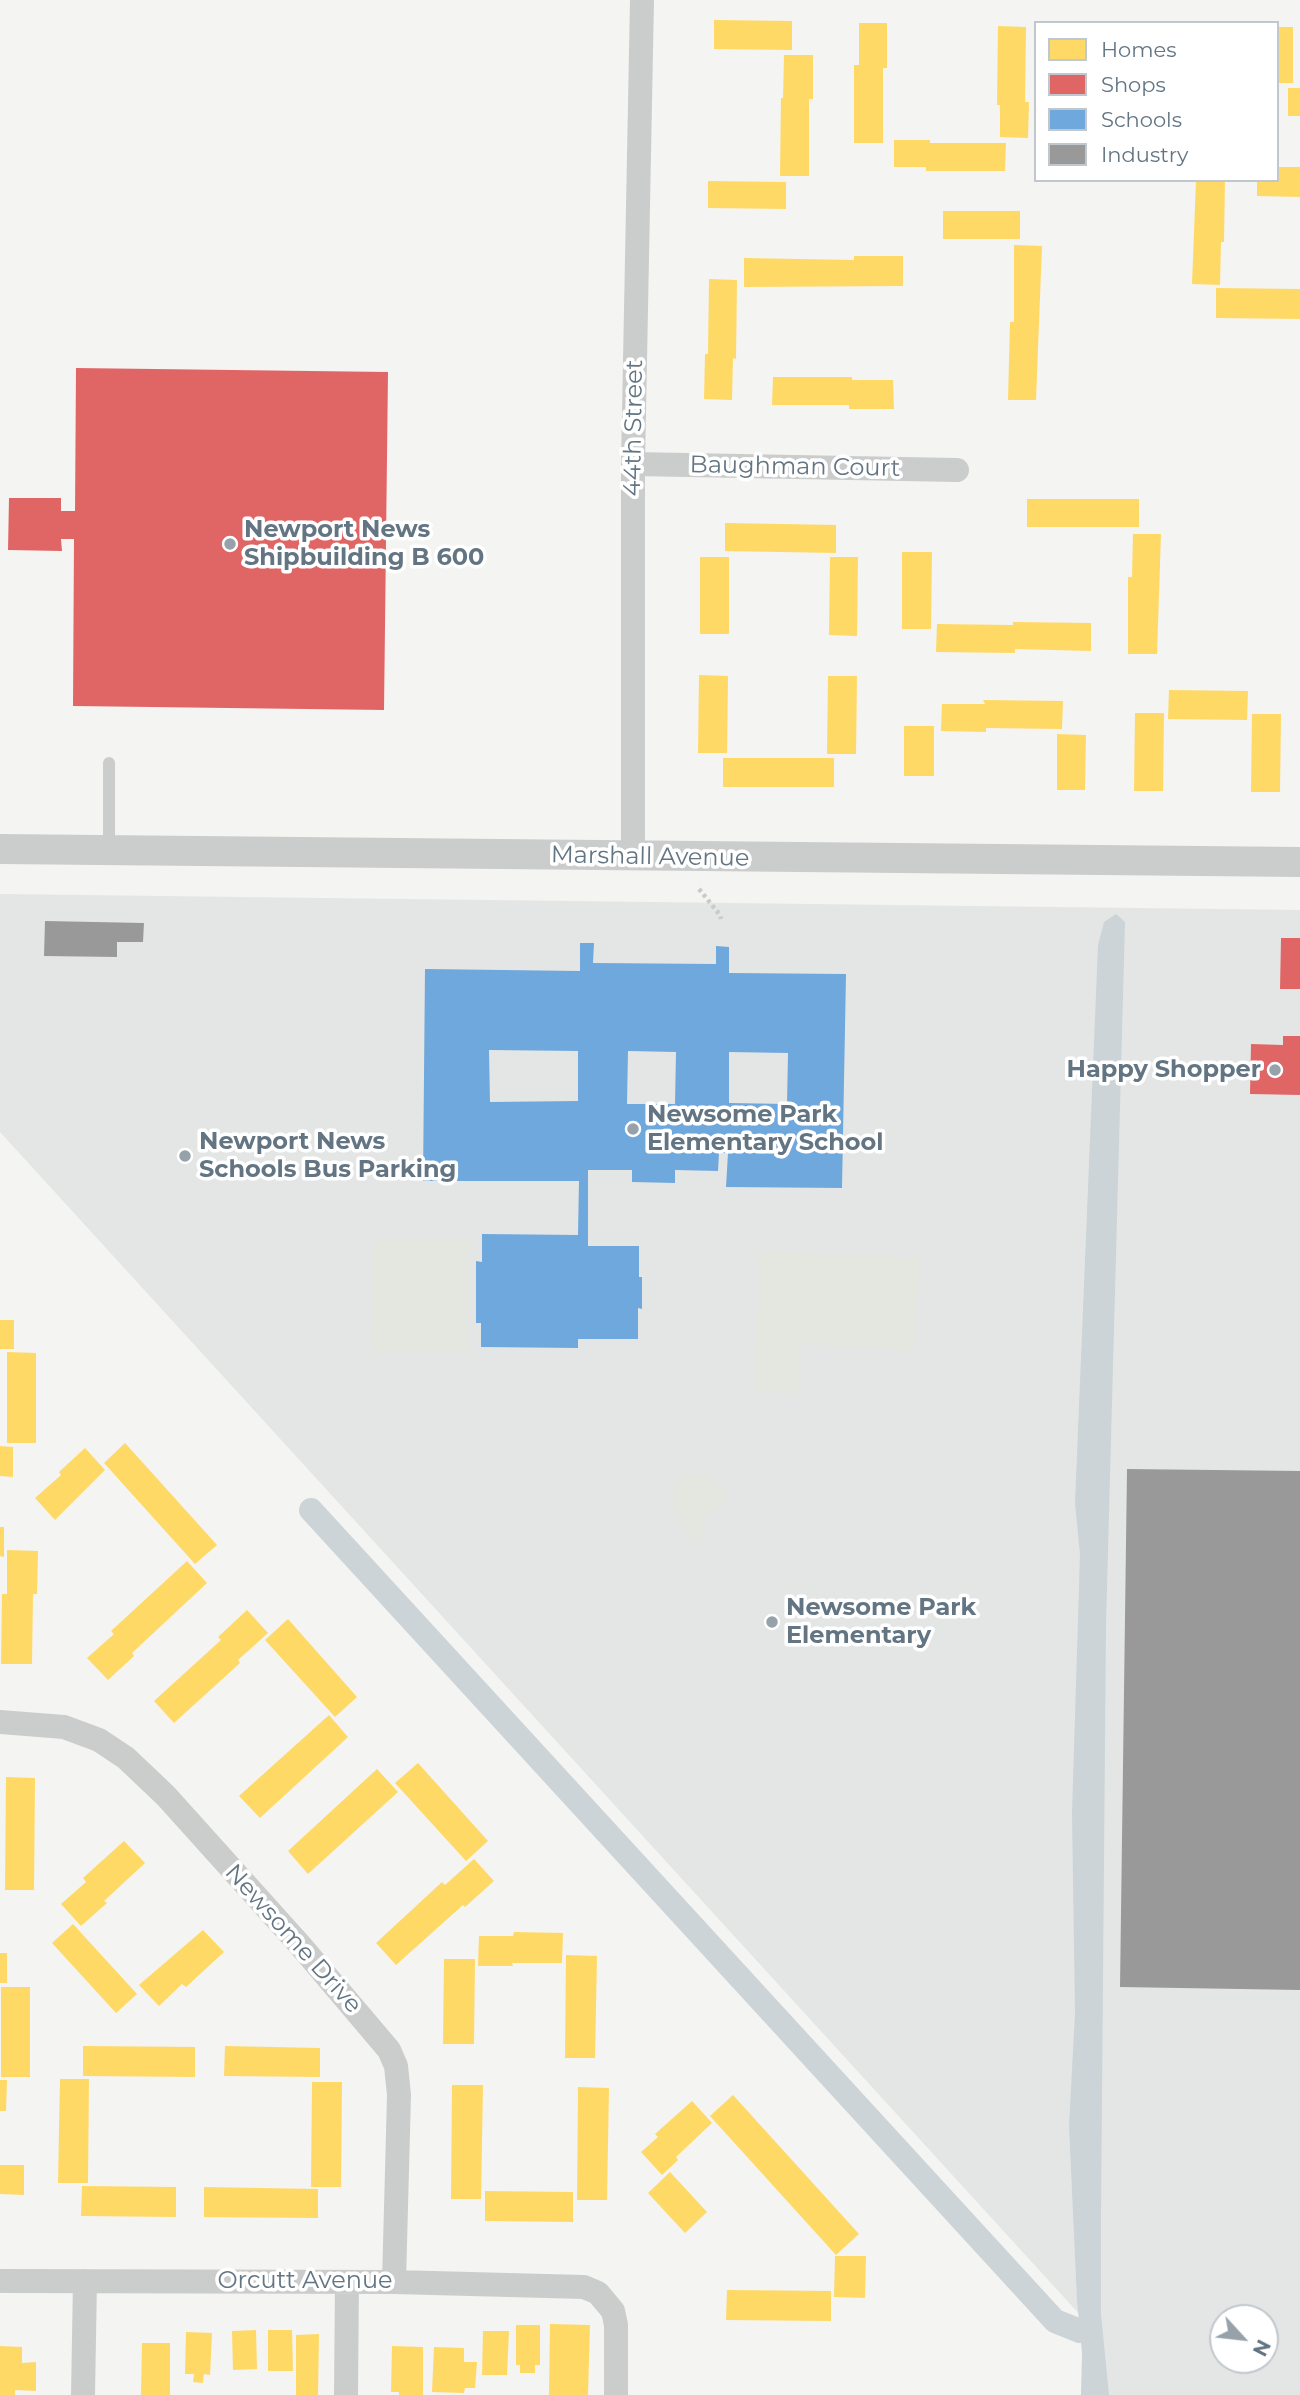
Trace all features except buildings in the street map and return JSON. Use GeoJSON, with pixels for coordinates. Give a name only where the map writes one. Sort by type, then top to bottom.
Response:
{"type":"FeatureCollection","features":[{"type":"Feature","properties":{"kind":"street","name":"44th Street"},"geometry":{"type":"LineString","coordinates":[[633,857],[634,464],[642,0]]}},
{"type":"Feature","properties":{"kind":"street","name":"Baughman Court"},"geometry":{"type":"LineString","coordinates":[[634,464],[957,470]]}},
{"type":"Feature","properties":{"kind":"street","name":"Marshall Avenue"},"geometry":{"type":"LineString","coordinates":[[0,849],[1300,862]]}},
{"type":"Feature","properties":{"kind":"street","name":"Newsome Drive"},"geometry":{"type":"LineString","coordinates":[[0,1722],[64,1727],[99,1741],[127,1758],[166,1796],[300,1945],[389,2050],[396,2066],[399,2095],[394,2282]]}},
{"type":"Feature","properties":{"kind":"street","name":"Orcutt Avenue"},"geometry":{"type":"LineString","coordinates":[[0,2281],[394,2282],[584,2287],[598,2293],[607,2301],[612,2311],[616,2325],[616,2395]]}},
{"type":"Feature","properties":{"kind":"street"},"geometry":{"type":"LineString","coordinates":[[83,2395],[85,2281]]}},
{"type":"Feature","properties":{"kind":"street"},"geometry":{"type":"LineString","coordinates":[[346,2395],[347,2282]]}},
{"type":"Feature","properties":{"kind":"lane"},"geometry":{"type":"LineString","coordinates":[[109,764],[109,850]]}},
{"type":"Feature","properties":{"kind":"path"},"geometry":{"type":"LineString","coordinates":[[699,888],[721,919]]}},
{"type":"Feature","properties":{"kind":"shaded area","name":"Newsome Park Elementary"},"geometry":{"type":"Polygon","coordinates":[[[0,894],[1300,910],[1300,2395],[1091,2395],[1092,2328],[0,1132],[0,894]]]}},
{"type":"Feature","properties":{"kind":"shaded area"},"geometry":{"type":"Polygon","coordinates":[[[1116,914],[1125,922],[1106,1625],[1101,2314],[1109,2395],[1081,2395],[1082,2353],[1069,2126],[1075,2013],[1072,1813],[1080,1554],[1075,1503],[1098,945],[1104,922],[1116,914]]]}},
{"type":"Feature","properties":{"kind":"shaded area"},"geometry":{"type":"Polygon","coordinates":[[[374,1239],[469,1241],[467,1352],[372,1351],[374,1239]]]}},
{"type":"Feature","properties":{"kind":"shaded area"},"geometry":{"type":"Polygon","coordinates":[[[760,1251],[919,1259],[914,1350],[800,1344],[799,1393],[755,1392],[760,1251]]]}},
{"type":"Feature","properties":{"kind":"shaded area"},"geometry":{"type":"Polygon","coordinates":[[[684,1473],[696,1475],[701,1479],[703,1473],[709,1474],[707,1480],[724,1486],[727,1492],[721,1509],[706,1512],[702,1530],[694,1540],[687,1536],[672,1502],[675,1486],[684,1473]]]}},
{"type":"Feature","properties":{"kind":"waterway"},"geometry":{"type":"LineString","coordinates":[[311,1510],[1055,2321],[1080,2331]]}},
{"type":"Feature","properties":{"kind":"place","name":"Newport News Shipbuilding B 600"},"geometry":{"type":"Point","coordinates":[230,544]}},
{"type":"Feature","properties":{"kind":"place","name":"Happy Shopper"},"geometry":{"type":"Point","coordinates":[1275,1070]}},
{"type":"Feature","properties":{"kind":"place","name":"Newsome Park Elementary School"},"geometry":{"type":"Point","coordinates":[633,1129]}},
{"type":"Feature","properties":{"kind":"place","name":"Newport News Schools Bus Parking"},"geometry":{"type":"Point","coordinates":[185,1156]}},
{"type":"Feature","properties":{"kind":"place","name":"Newsome Park Elementary"},"geometry":{"type":"Point","coordinates":[772,1622]}}]}
